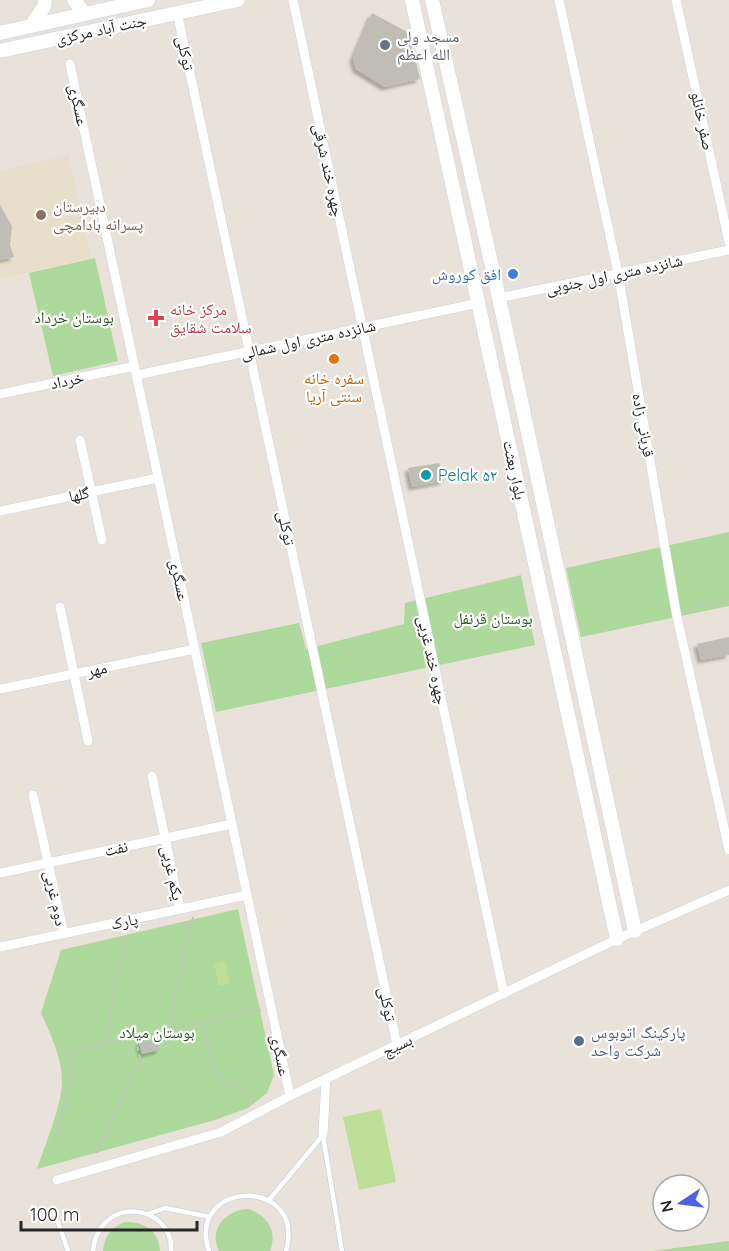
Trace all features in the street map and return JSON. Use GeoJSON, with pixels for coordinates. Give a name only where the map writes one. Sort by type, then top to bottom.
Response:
{"type":"FeatureCollection","features":[{"type":"Feature","properties":{"kind":"street"},"geometry":{"type":"LineString","coordinates":[[31,26],[44,7],[45,0]]}},
{"type":"Feature","properties":{"kind":"street"},"geometry":{"type":"LineString","coordinates":[[74,0],[85,14]]}},
{"type":"Feature","properties":{"kind":"street","name":"جنت آباد مرکزی"},"geometry":{"type":"LineString","coordinates":[[0,33],[148,0]]}},
{"type":"Feature","properties":{"kind":"street","name":"جنت آباد مرکزی"},"geometry":{"type":"LineString","coordinates":[[0,51],[238,0]]}},
{"type":"Feature","properties":{"kind":"street","name":"چهره خند شرقی"},"geometry":{"type":"LineString","coordinates":[[293,0],[362,327]]}},
{"type":"Feature","properties":{"kind":"street"},"geometry":{"type":"LineString","coordinates":[[401,0],[414,6]]}},
{"type":"Feature","properties":{"kind":"street","name":"قربانی زاده"},"geometry":{"type":"LineString","coordinates":[[559,0],[618,273],[676,612],[729,850]]}},
{"type":"Feature","properties":{"kind":"street","name":"صفر خانلو"},"geometry":{"type":"LineString","coordinates":[[676,0],[729,242]]}},
{"type":"Feature","properties":{"kind":"street","name":"بلوار بعثت"},"geometry":{"type":"LineString","coordinates":[[433,1],[635,931]]}},
{"type":"Feature","properties":{"kind":"street","name":"بلوار بعثت"},"geometry":{"type":"LineString","coordinates":[[414,6],[617,939]]}},
{"type":"Feature","properties":{"kind":"street","name":"توکلی"},"geometry":{"type":"LineString","coordinates":[[177,12],[397,1045]]}},
{"type":"Feature","properties":{"kind":"street","name":"عسگری"},"geometry":{"type":"LineString","coordinates":[[70,64],[290,1096]]}},
{"type":"Feature","properties":{"kind":"street","name":"شانزده متری اول جنوبی"},"geometry":{"type":"LineString","coordinates":[[499,298],[729,250]]}},
{"type":"Feature","properties":{"kind":"street"},"geometry":{"type":"LineString","coordinates":[[479,303],[499,298]]}},
{"type":"Feature","properties":{"kind":"street","name":"شانزده متری اول شمالی"},"geometry":{"type":"LineString","coordinates":[[136,370],[249,351],[479,303]]}},
{"type":"Feature","properties":{"kind":"street","name":"چهره خند غربی"},"geometry":{"type":"LineString","coordinates":[[362,327],[504,994]]}},
{"type":"Feature","properties":{"kind":"street","name":"خرداد"},"geometry":{"type":"LineString","coordinates":[[0,394],[136,370]]}},
{"type":"Feature","properties":{"kind":"street"},"geometry":{"type":"LineString","coordinates":[[80,441],[102,540]]}},
{"type":"Feature","properties":{"kind":"street","name":"گلها"},"geometry":{"type":"LineString","coordinates":[[0,511],[158,478]]}},
{"type":"Feature","properties":{"kind":"street"},"geometry":{"type":"LineString","coordinates":[[60,607],[88,741]]}},
{"type":"Feature","properties":{"kind":"street","name":"مهر"},"geometry":{"type":"LineString","coordinates":[[0,689],[195,649]]}},
{"type":"Feature","properties":{"kind":"street","name":"یکم غربی"},"geometry":{"type":"LineString","coordinates":[[152,776],[180,909]]}},
{"type":"Feature","properties":{"kind":"street","name":"دوم غربی"},"geometry":{"type":"LineString","coordinates":[[33,795],[64,934]]}},
{"type":"Feature","properties":{"kind":"street","name":"نفت"},"geometry":{"type":"LineString","coordinates":[[0,873],[232,824]]}},
{"type":"Feature","properties":{"kind":"street","name":"بسیج"},"geometry":{"type":"LineString","coordinates":[[57,1180],[221,1132],[290,1096],[617,939],[729,890]]}},
{"type":"Feature","properties":{"kind":"street","name":"پارک"},"geometry":{"type":"LineString","coordinates":[[0,947],[247,895]]}},
{"type":"Feature","properties":{"kind":"street"},"geometry":{"type":"LineString","coordinates":[[323,1135],[326,1079]]}},
{"type":"Feature","properties":{"kind":"lane"},"geometry":{"type":"LineString","coordinates":[[269,1200],[323,1135]]}},
{"type":"Feature","properties":{"kind":"lane"},"geometry":{"type":"LineString","coordinates":[[323,1135],[342,1251]]}},
{"type":"Feature","properties":{"kind":"lane"},"geometry":{"type":"LineString","coordinates":[[209,1251],[206,1230],[210,1217],[218,1207],[229,1199],[242,1195],[256,1195],[269,1200],[280,1210],[287,1222],[289,1236],[286,1251]]}},
{"type":"Feature","properties":{"kind":"lane"},"geometry":{"type":"LineString","coordinates":[[148,1214],[165,1208],[210,1217]]}},
{"type":"Feature","properties":{"kind":"lane"},"geometry":{"type":"LineString","coordinates":[[93,1251],[94,1239],[100,1227],[110,1218],[128,1211],[148,1214],[159,1222],[168,1233],[171,1251]]}},
{"type":"Feature","properties":{"kind":"lane"},"geometry":{"type":"LineString","coordinates":[[58,1222],[68,1251]]}},
{"type":"Feature","properties":{"kind":"path"},"geometry":{"type":"LineString","coordinates":[[676,612],[729,601]]}},
{"type":"Feature","properties":{"kind":"path"},"geometry":{"type":"LineString","coordinates":[[168,1030],[191,920],[201,905]]}},
{"type":"Feature","properties":{"kind":"path"},"geometry":{"type":"LineString","coordinates":[[104,1044],[126,935]]}},
{"type":"Feature","properties":{"kind":"path"},"geometry":{"type":"LineString","coordinates":[[55,1143],[71,1080],[69,1052],[271,1007]]}},
{"type":"Feature","properties":{"kind":"path"},"geometry":{"type":"LineString","coordinates":[[203,1023],[214,1074],[256,1102]]}},
{"type":"Feature","properties":{"kind":"path"},"geometry":{"type":"LineString","coordinates":[[97,1153],[141,1062],[135,1037]]}},
{"type":"Feature","properties":{"kind":"shaded area","name":"دبیرستان پسرانه بادامچی"},"geometry":{"type":"Polygon","coordinates":[[[69,155],[91,258],[0,279],[0,171],[69,155]]]}},
{"type":"Feature","properties":{"kind":"green space","name":"بوستان خرداد"},"geometry":{"type":"Polygon","coordinates":[[[95,258],[118,361],[53,376],[29,273],[95,258]]]}},
{"type":"Feature","properties":{"kind":"green space"},"geometry":{"type":"Polygon","coordinates":[[[729,532],[729,606],[581,637],[566,568],[729,532]]]}},
{"type":"Feature","properties":{"kind":"green space","name":"بوستان قرنفل"},"geometry":{"type":"Polygon","coordinates":[[[521,575],[535,645],[216,712],[201,643],[299,623],[306,649],[404,624],[405,603],[521,575]]]}},
{"type":"Feature","properties":{"kind":"green space","name":"بوستان میلاد"},"geometry":{"type":"Polygon","coordinates":[[[238,909],[274,1075],[267,1093],[248,1108],[215,1120],[37,1169],[61,1094],[62,1075],[58,1057],[41,1013],[61,950],[238,909]]]}},
{"type":"Feature","properties":{"kind":"green space"},"geometry":{"type":"Polygon","coordinates":[[[225,961],[230,984],[219,986],[214,964],[225,961]]]}},
{"type":"Feature","properties":{"kind":"green space"},"geometry":{"type":"Polygon","coordinates":[[[381,1109],[396,1182],[359,1190],[343,1117],[381,1109]]]}},
{"type":"Feature","properties":{"kind":"green space"},"geometry":{"type":"Polygon","coordinates":[[[248,1209],[261,1215],[269,1225],[273,1237],[270,1251],[219,1251],[216,1235],[221,1222],[233,1213],[248,1209]]]}},
{"type":"Feature","properties":{"kind":"green space"},"geometry":{"type":"Polygon","coordinates":[[[124,1222],[138,1223],[149,1228],[157,1237],[160,1251],[103,1251],[109,1234],[124,1222]]]}},
{"type":"Feature","properties":{"kind":"green space"},"geometry":{"type":"Polygon","coordinates":[[[729,1241],[729,1251],[652,1251],[729,1241]]]}},
{"type":"Feature","properties":{"kind":"building","name":"مسجد ولی الله اعظم"},"geometry":{"type":"Polygon","coordinates":[[[372,13],[409,33],[420,79],[385,87],[356,69],[353,58],[372,13]]]}},
{"type":"Feature","properties":{"kind":"building"},"geometry":{"type":"Polygon","coordinates":[[[0,205],[12,226],[10,245],[14,257],[0,260],[0,205]]]}},
{"type":"Feature","properties":{"kind":"building","name":"Pelak ۵۲"},"geometry":{"type":"Polygon","coordinates":[[[439,463],[444,481],[412,487],[408,468],[439,463]]]}},
{"type":"Feature","properties":{"kind":"building"},"geometry":{"type":"Polygon","coordinates":[[[729,637],[729,655],[701,660],[697,644],[729,637]]]}},
{"type":"Feature","properties":{"kind":"building"},"geometry":{"type":"Polygon","coordinates":[[[157,1038],[160,1050],[142,1054],[139,1042],[157,1038]]]}},
{"type":"Feature","properties":{"kind":"place","name":"مسجد ولی الله اعظم"},"geometry":{"type":"Point","coordinates":[385,45]}},
{"type":"Feature","properties":{"kind":"place","name":"دبیرستان پسرانه بادامچی"},"geometry":{"type":"Point","coordinates":[41,215]}},
{"type":"Feature","properties":{"kind":"place","name":"افق کوروش"},"geometry":{"type":"Point","coordinates":[513,274]}},
{"type":"Feature","properties":{"kind":"place","name":"مرکز خانه سلامت شقایق"},"geometry":{"type":"Point","coordinates":[156,318]}},
{"type":"Feature","properties":{"kind":"place","name":"سفره خانه سنتی آریا"},"geometry":{"type":"Point","coordinates":[334,359]}},
{"type":"Feature","properties":{"kind":"place","name":"Pelak ۵۲"},"geometry":{"type":"Point","coordinates":[426,475]}},
{"type":"Feature","properties":{"kind":"place","name":"پارکینگ اتوبوس شرکت واحد"},"geometry":{"type":"Point","coordinates":[579,1041]}}]}
